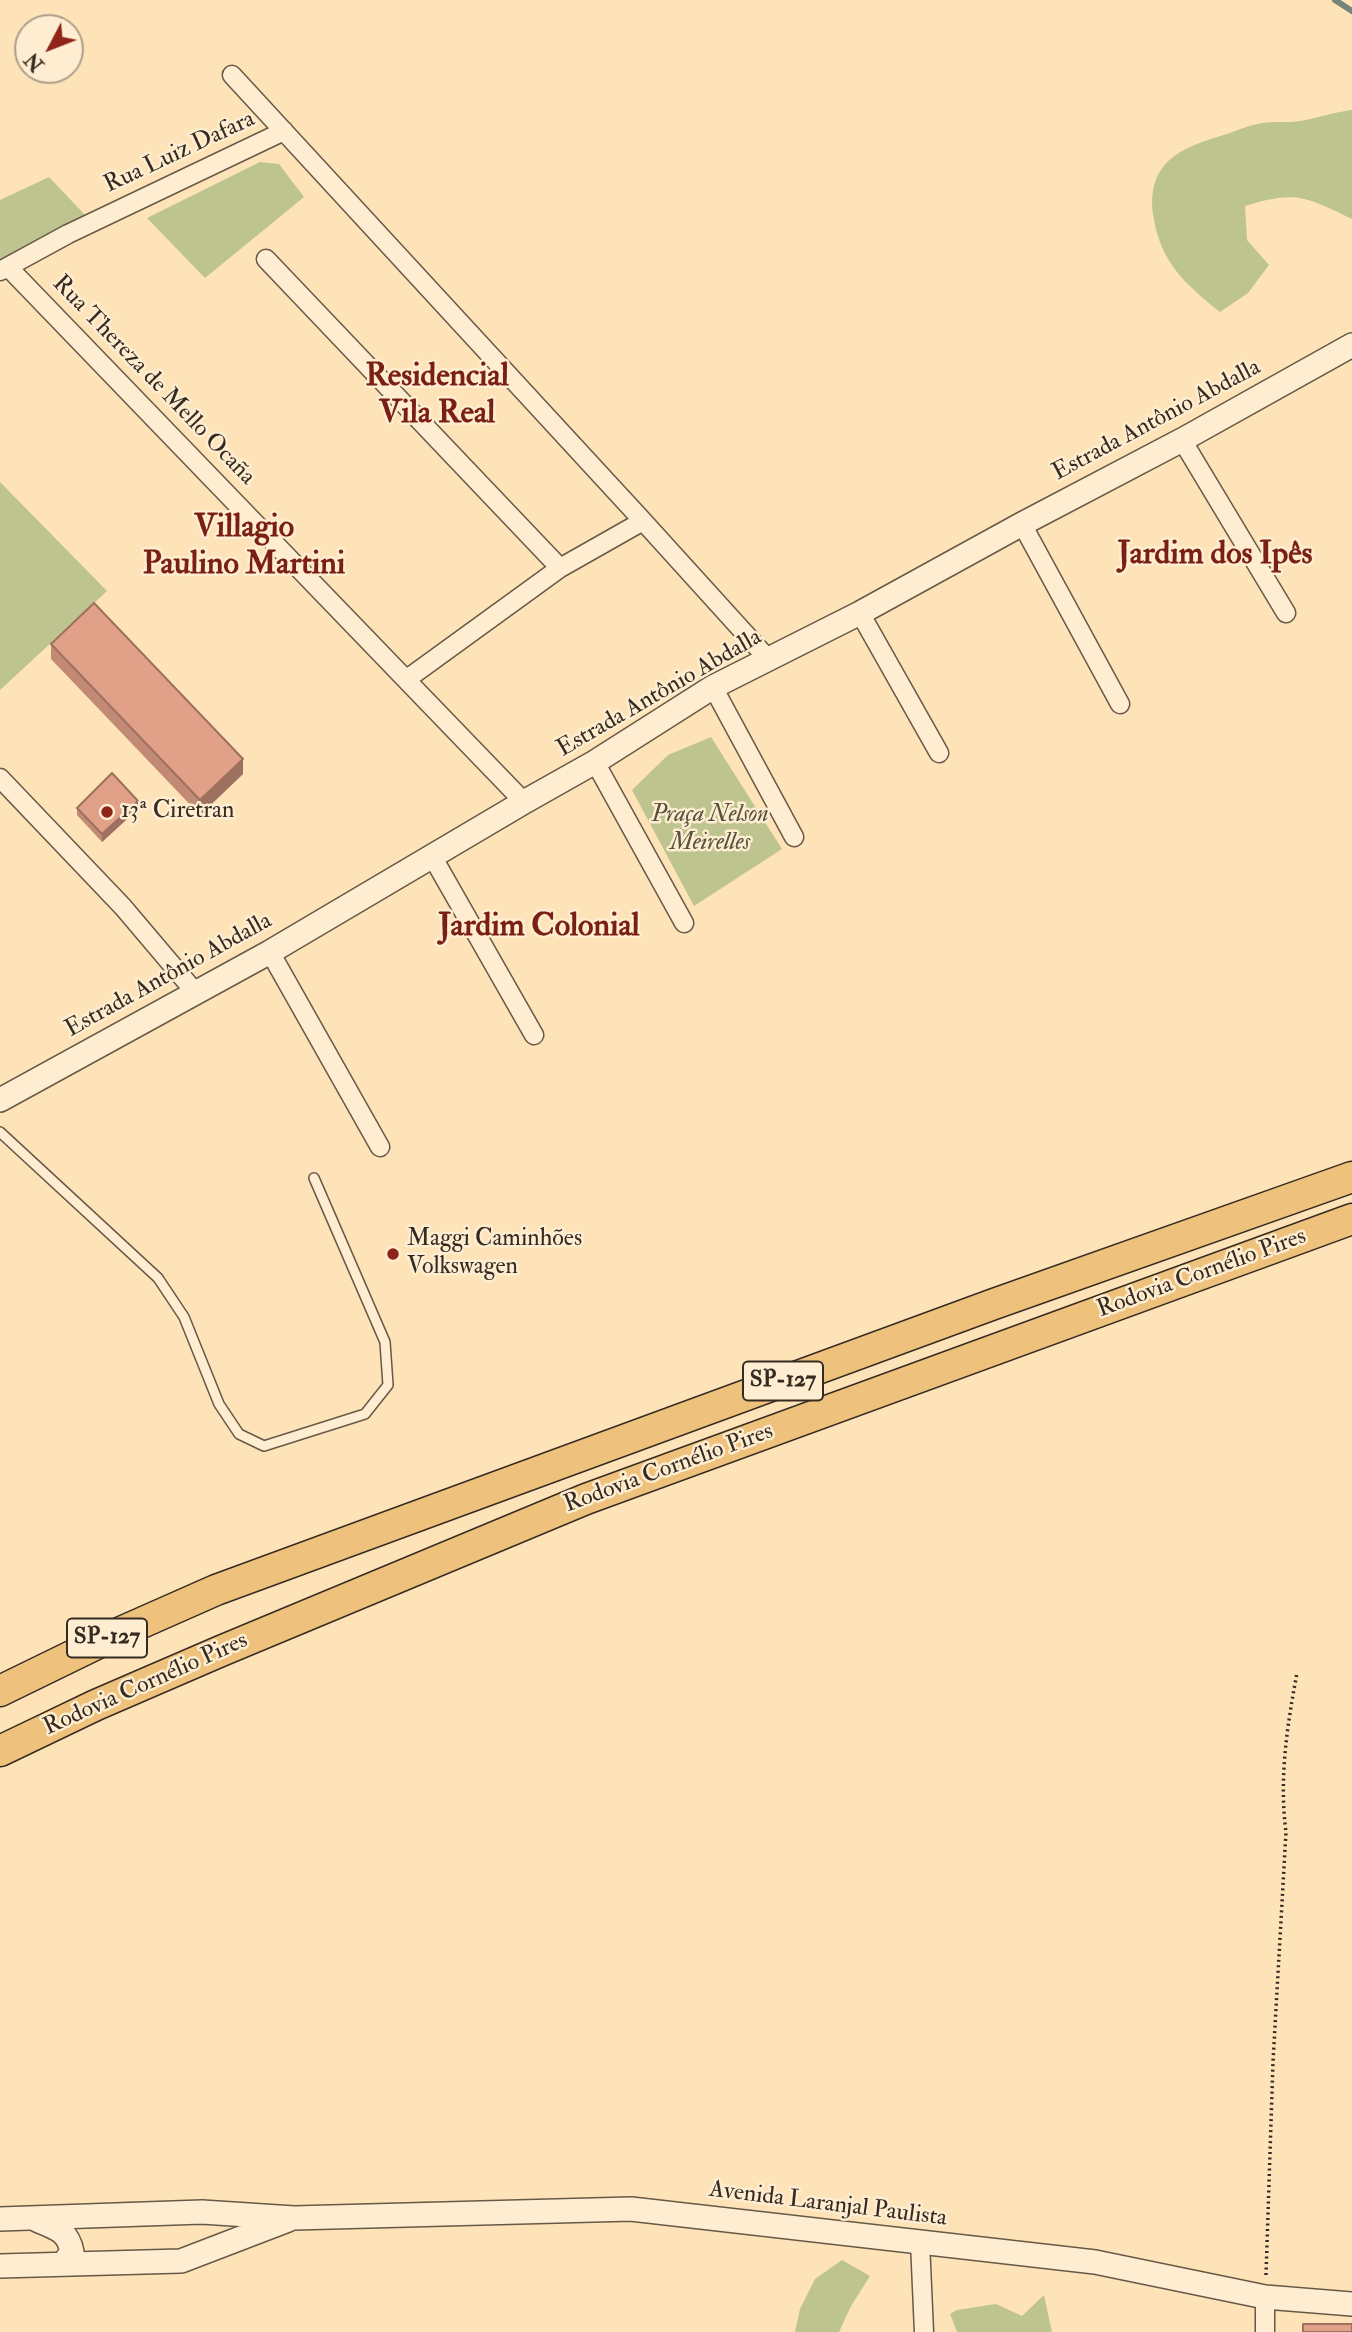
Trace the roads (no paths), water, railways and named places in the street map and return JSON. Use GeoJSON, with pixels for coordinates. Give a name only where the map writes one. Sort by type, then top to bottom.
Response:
{"type":"FeatureCollection","features":[{"type":"Feature","properties":{"kind":"main road","name":"Rodovia Cornélio Pires"},"geometry":{"type":"LineString","coordinates":[[0,1691],[121,1632],[260,1573],[994,1304],[1352,1177]]}},
{"type":"Feature","properties":{"kind":"main road","name":"Rodovia Cornélio Pires"},"geometry":{"type":"LineString","coordinates":[[0,1751],[96,1705],[209,1656],[586,1499],[1352,1219]]}},
{"type":"Feature","properties":{"kind":"street"},"geometry":{"type":"LineString","coordinates":[[232,75],[769,660]]}},
{"type":"Feature","properties":{"kind":"street","name":"Rua Luiz Dafara"},"geometry":{"type":"LineString","coordinates":[[4,269],[98,220],[284,131]]}},
{"type":"Feature","properties":{"kind":"street"},"geometry":{"type":"LineString","coordinates":[[266,259],[561,568]]}},
{"type":"Feature","properties":{"kind":"street","name":"Rua Thereza de Mello Ocaña"},"geometry":{"type":"LineString","coordinates":[[4,269],[407,679],[524,802]]}},
{"type":"Feature","properties":{"kind":"street","name":"Estrada Antônio Abdalla"},"geometry":{"type":"LineString","coordinates":[[4,1091],[270,952],[595,762],[713,687],[860,613],[1022,524],[1349,352]]}},
{"type":"Feature","properties":{"kind":"street"},"geometry":{"type":"LineString","coordinates":[[1182,440],[1286,613]]}},
{"type":"Feature","properties":{"kind":"street"},"geometry":{"type":"LineString","coordinates":[[407,679],[561,568],[643,521]]}},
{"type":"Feature","properties":{"kind":"street"},"geometry":{"type":"LineString","coordinates":[[1022,524],[1121,704]]}},
{"type":"Feature","properties":{"kind":"street"},"geometry":{"type":"LineString","coordinates":[[860,613],[939,753]]}},
{"type":"Feature","properties":{"kind":"street"},"geometry":{"type":"LineString","coordinates":[[713,687],[794,837]]}},
{"type":"Feature","properties":{"kind":"street"},"geometry":{"type":"LineString","coordinates":[[595,762],[684,923]]}},
{"type":"Feature","properties":{"kind":"street"},"geometry":{"type":"LineString","coordinates":[[0,778],[123,907],[195,992]]}},
{"type":"Feature","properties":{"kind":"street"},"geometry":{"type":"LineString","coordinates":[[432,856],[534,1035]]}},
{"type":"Feature","properties":{"kind":"street"},"geometry":{"type":"LineString","coordinates":[[270,952],[380,1147]]}},
{"type":"Feature","properties":{"kind":"street","name":"Avenida Laranjal Paulista"},"geometry":{"type":"LineString","coordinates":[[0,2219],[202,2212],[294,2218],[631,2208],[1095,2262],[1265,2297],[1352,2304]]}},
{"type":"Feature","properties":{"kind":"street"},"geometry":{"type":"LineString","coordinates":[[181,2261],[197,2238],[202,2212]]}},
{"type":"Feature","properties":{"kind":"street"},"geometry":{"type":"LineString","coordinates":[[33,2218],[60,2230],[70,2240],[72,2252],[63,2264]]}},
{"type":"Feature","properties":{"kind":"street","name":"Avenida Laranjal Paulista"},"geometry":{"type":"LineString","coordinates":[[0,2266],[181,2261],[294,2218]]}},
{"type":"Feature","properties":{"kind":"street"},"geometry":{"type":"LineString","coordinates":[[920,2242],[924,2332]]}},
{"type":"Feature","properties":{"kind":"street"},"geometry":{"type":"LineString","coordinates":[[1265,2297],[1265,2332]]}},
{"type":"Feature","properties":{"kind":"lane"},"geometry":{"type":"LineString","coordinates":[[0,1132],[158,1279],[184,1317],[219,1404],[239,1434],[264,1446],[365,1414],[388,1385],[385,1342],[314,1178]]}},
{"type":"Feature","properties":{"kind":"waterway"},"geometry":{"type":"LineString","coordinates":[[1335,0],[1352,11]]}},
{"type":"Feature","properties":{"kind":"place","name":"13ª Ciretran"},"geometry":{"type":"Point","coordinates":[107,812]}},
{"type":"Feature","properties":{"kind":"place","name":"Maggi Caminhões Volkswagen"},"geometry":{"type":"Point","coordinates":[393,1254]}},
{"type":"Feature","properties":{"kind":"district","name":"Residencial Vila Real"},"geometry":{"type":"Point","coordinates":[437,396]}},
{"type":"Feature","properties":{"kind":"district","name":"Villagio Paulino Martini"},"geometry":{"type":"Point","coordinates":[244,548]}},
{"type":"Feature","properties":{"kind":"district","name":"Jardim dos Ipês"},"geometry":{"type":"Point","coordinates":[1215,556]}},
{"type":"Feature","properties":{"kind":"district","name":"Jardim Colonial"},"geometry":{"type":"Point","coordinates":[539,928]}},
{"type":"Feature","properties":{"kind":"park label","name":"Praça Nelson Meirelles"},"geometry":{"type":"Point","coordinates":[710,830]}}]}
